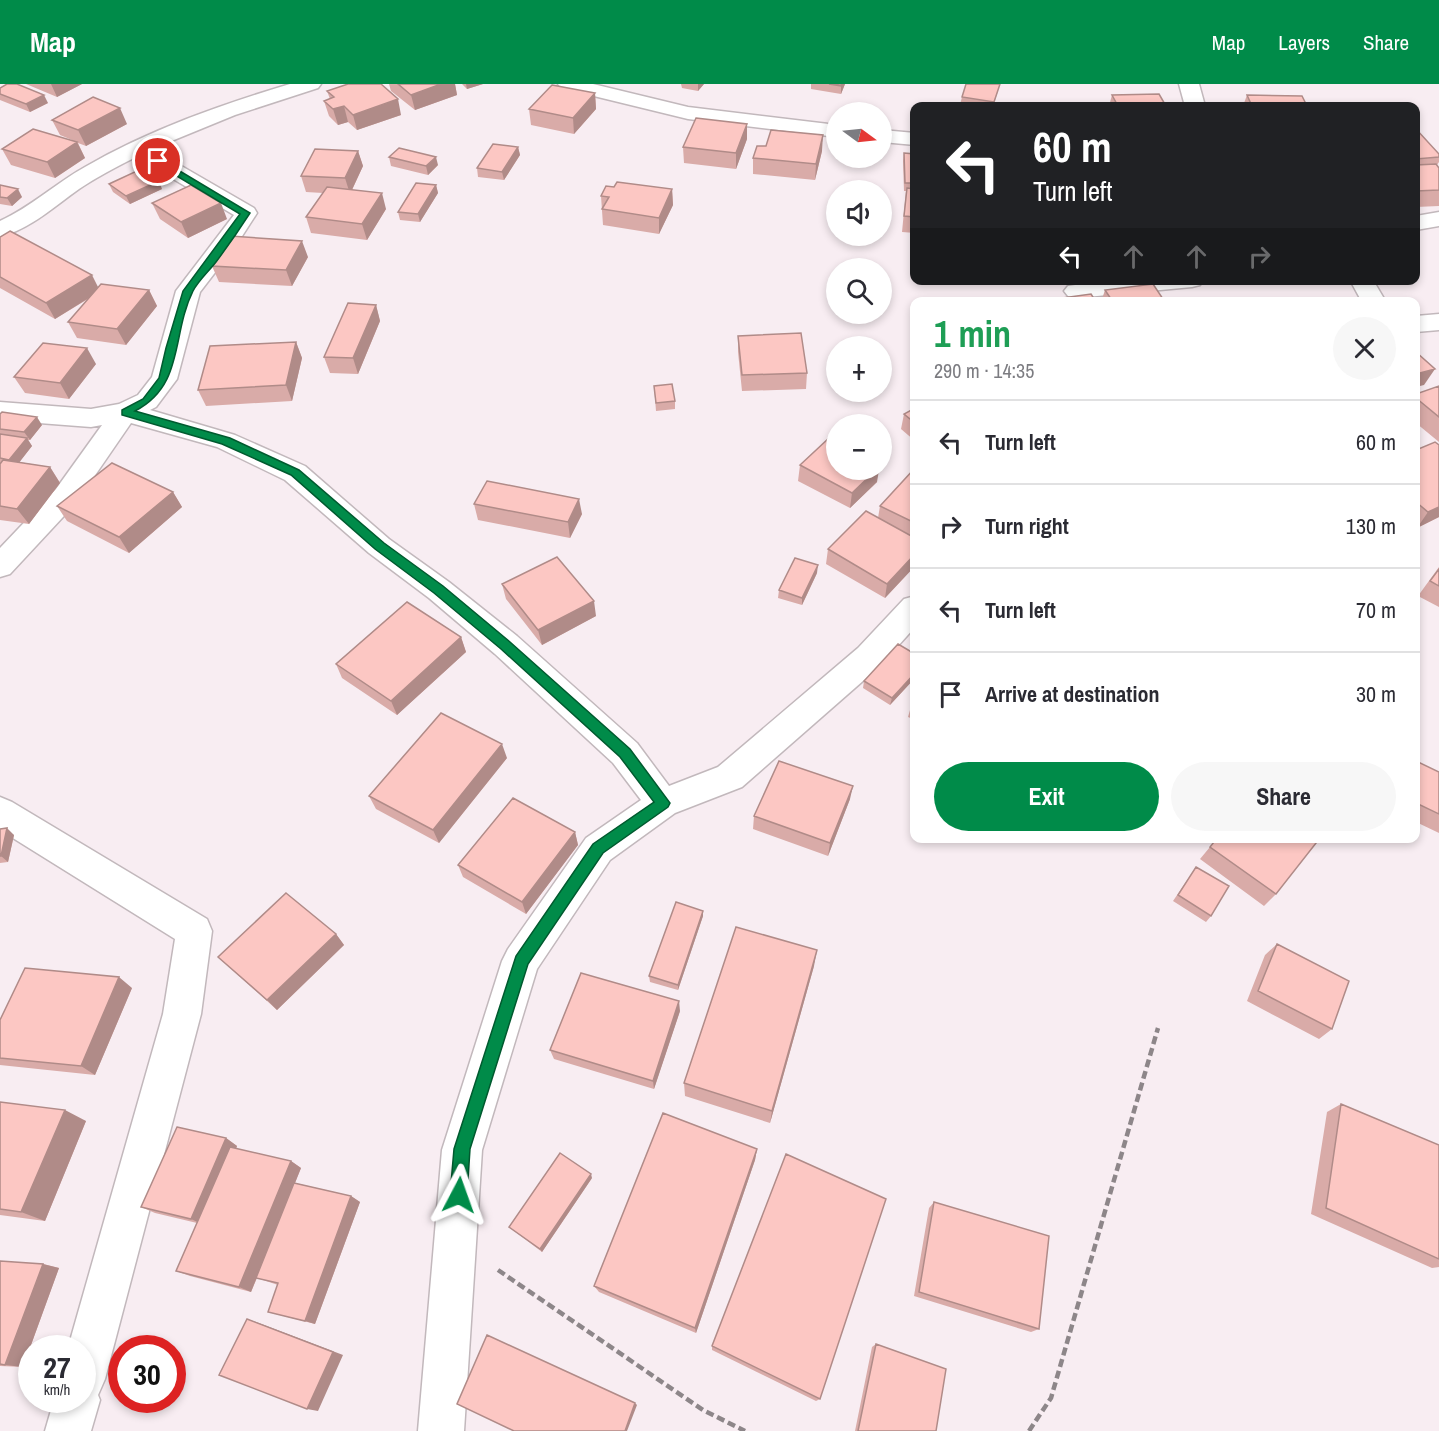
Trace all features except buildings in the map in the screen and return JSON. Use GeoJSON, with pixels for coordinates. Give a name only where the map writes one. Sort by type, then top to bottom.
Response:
{"type":"FeatureCollection","features":[{"type":"Feature","properties":{"kind":"street"},"geometry":{"type":"LineString","coordinates":[[0,230],[22,220],[92,172],[137,149],[242,105],[311,84]]}},
{"type":"Feature","properties":{"kind":"street"},"geometry":{"type":"LineString","coordinates":[[568,84],[688,113],[826,129]]}},
{"type":"Feature","properties":{"kind":"street"},"geometry":{"type":"LineString","coordinates":[[1189,84],[1194,102]]}},
{"type":"Feature","properties":{"kind":"street"},"geometry":{"type":"LineString","coordinates":[[892,137],[910,139]]}},
{"type":"Feature","properties":{"kind":"street"},"geometry":{"type":"LineString","coordinates":[[0,411],[91,418],[125,412],[147,401],[164,379],[188,291],[229,239],[246,213],[137,149]]}},
{"type":"Feature","properties":{"kind":"street"},"geometry":{"type":"LineString","coordinates":[[1420,222],[1439,219]]}},
{"type":"Feature","properties":{"kind":"street"},"geometry":{"type":"LineString","coordinates":[[1076,291],[1139,285]]}},
{"type":"Feature","properties":{"kind":"street"},"geometry":{"type":"LineString","coordinates":[[1420,324],[1439,322]]}},
{"type":"Feature","properties":{"kind":"street"},"geometry":{"type":"LineString","coordinates":[[0,566],[66,496],[125,412]]}},
{"type":"Feature","properties":{"kind":"street"},"geometry":{"type":"LineString","coordinates":[[125,412],[226,441],[295,473],[379,546],[439,590],[514,653],[625,753],[663,803]]}},
{"type":"Feature","properties":{"kind":"street"},"geometry":{"type":"LineString","coordinates":[[441,1431],[462,1149],[521,961],[598,849],[663,803],[730,777],[869,657],[910,612]]}},
{"type":"Feature","properties":{"kind":"street"},"geometry":{"type":"LineString","coordinates":[[0,812],[194,931],[182,1014],[94,1335]]}},
{"type":"Feature","properties":{"kind":"street"},"geometry":{"type":"LineString","coordinates":[[68,1431],[73,1413]]}},
{"type":"Feature","properties":{"kind":"path"},"geometry":{"type":"LineString","coordinates":[[1029,1431],[1051,1398],[1158,1028]]}},
{"type":"Feature","properties":{"kind":"path"},"geometry":{"type":"LineString","coordinates":[[455,1241],[703,1410],[746,1431]]}},
{"type":"Feature","properties":{"kind":"route"},"geometry":{"type":"LineString","coordinates":[[158,161],[246,213],[229,239],[188,291],[164,379],[147,401],[125,412],[226,441],[295,473],[379,546],[439,590],[506,645],[625,753],[663,803],[598,849],[521,961],[462,1149],[459,1195]]}}]}
